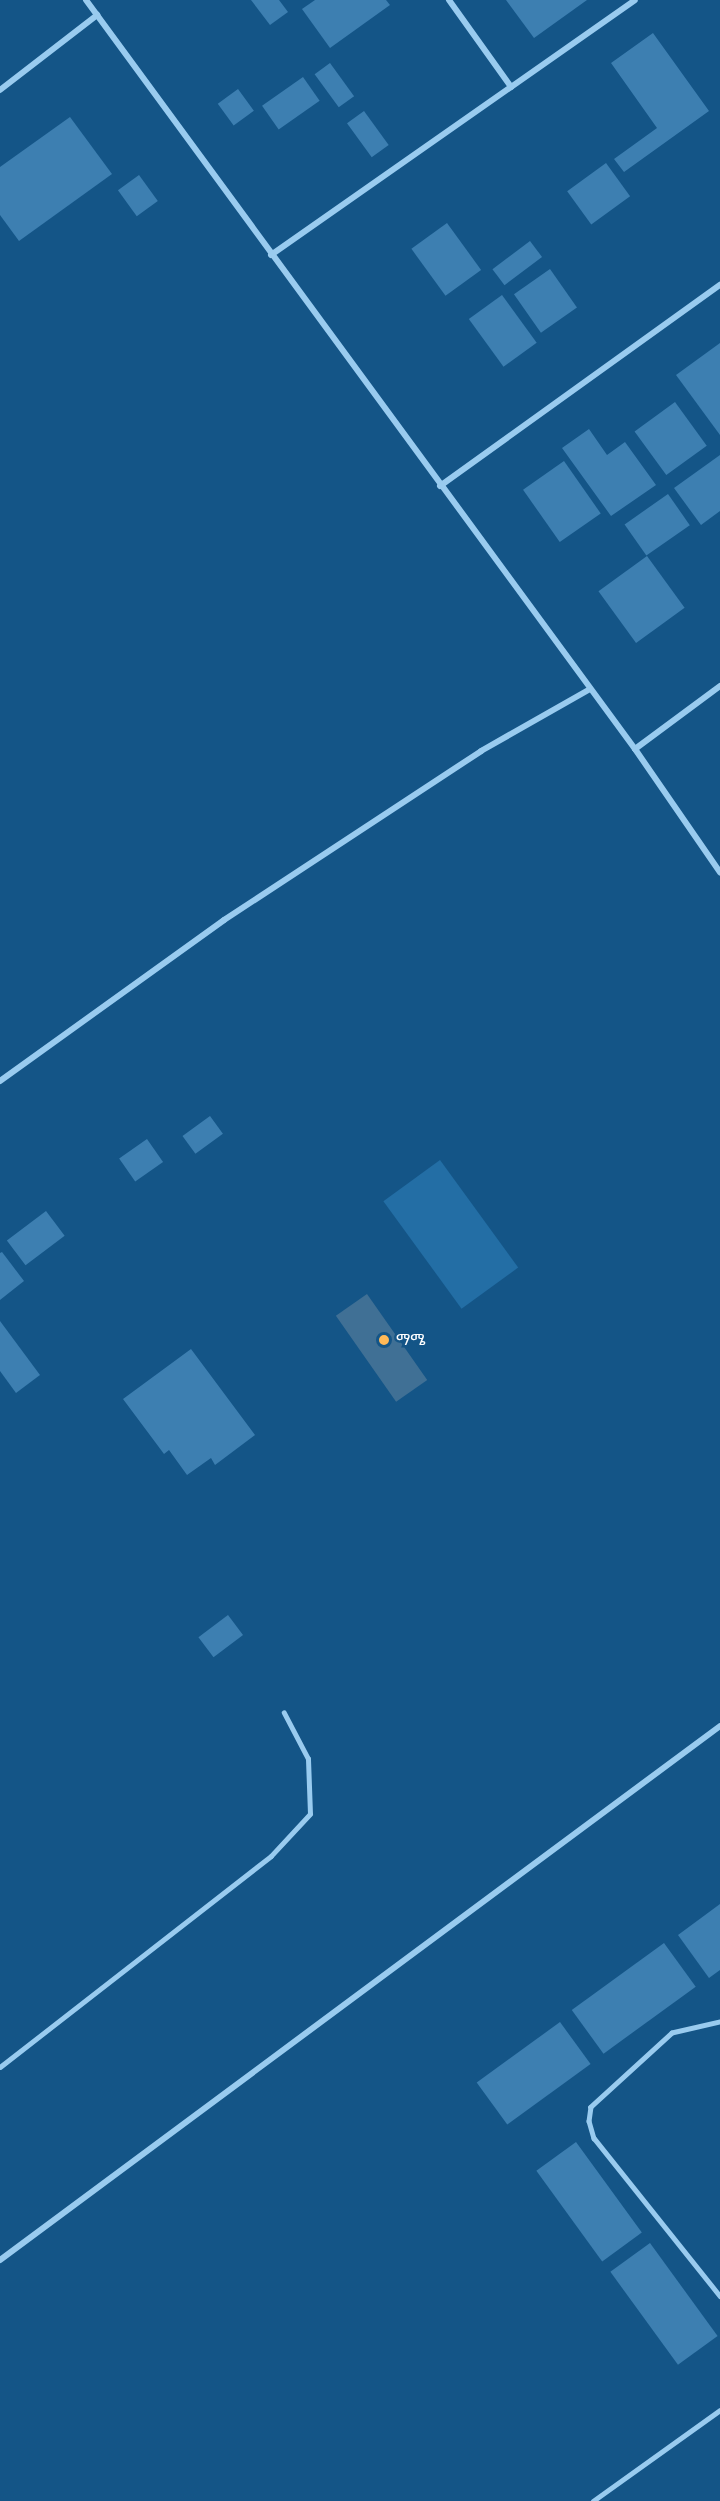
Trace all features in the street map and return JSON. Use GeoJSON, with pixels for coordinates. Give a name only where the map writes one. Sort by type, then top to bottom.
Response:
{"type":"FeatureCollection","features":[{"type":"Feature","properties":{"kind":"street"},"geometry":{"type":"LineString","coordinates":[[86,0],[635,749],[720,872]]}},
{"type":"Feature","properties":{"kind":"street"},"geometry":{"type":"LineString","coordinates":[[449,0],[511,87]]}},
{"type":"Feature","properties":{"kind":"street"},"geometry":{"type":"LineString","coordinates":[[271,255],[635,0]]}},
{"type":"Feature","properties":{"kind":"street"},"geometry":{"type":"LineString","coordinates":[[0,90],[97,15]]}},
{"type":"Feature","properties":{"kind":"street"},"geometry":{"type":"LineString","coordinates":[[440,486],[720,285]]}},
{"type":"Feature","properties":{"kind":"street"},"geometry":{"type":"LineString","coordinates":[[635,749],[720,686]]}},
{"type":"Feature","properties":{"kind":"street"},"geometry":{"type":"LineString","coordinates":[[0,1081],[224,920],[481,751],[590,689]]}},
{"type":"Feature","properties":{"kind":"street"},"geometry":{"type":"LineString","coordinates":[[0,2260],[720,1726]]}},
{"type":"Feature","properties":{"kind":"lane"},"geometry":{"type":"LineString","coordinates":[[0,2067],[272,1856],[310,1814],[308,1759],[284,1713]]}},
{"type":"Feature","properties":{"kind":"lane"},"geometry":{"type":"LineString","coordinates":[[720,2022],[672,2033],[591,2107],[588,2121],[594,2138],[720,2296]]}},
{"type":"Feature","properties":{"kind":"lane"},"geometry":{"type":"LineString","coordinates":[[593,2501],[720,2410]]}},
{"type":"Feature","properties":{"kind":"shaded area"},"geometry":{"type":"Polygon","coordinates":[[[440,1160],[518,1268],[462,1309],[383,1201],[440,1160]]]}},
{"type":"Feature","properties":{"kind":"shaded area"},"geometry":{"type":"Polygon","coordinates":[[[367,1294],[427,1380],[396,1402],[336,1316],[367,1294]]]}},
{"type":"Feature","properties":{"kind":"building"},"geometry":{"type":"Polygon","coordinates":[[[251,0],[279,0],[288,12],[270,25],[251,0]]]}},
{"type":"Feature","properties":{"kind":"building"},"geometry":{"type":"Polygon","coordinates":[[[315,0],[386,0],[390,5],[330,48],[302,9],[315,0]]]}},
{"type":"Feature","properties":{"kind":"building"},"geometry":{"type":"Polygon","coordinates":[[[506,0],[587,0],[534,38],[506,0]]]}},
{"type":"Feature","properties":{"kind":"building"},"geometry":{"type":"Polygon","coordinates":[[[653,33],[709,111],[624,172],[614,159],[657,128],[611,63],[653,33]]]}},
{"type":"Feature","properties":{"kind":"building"},"geometry":{"type":"Polygon","coordinates":[[[330,63],[354,96],[339,107],[315,74],[330,63]]]}},
{"type":"Feature","properties":{"kind":"building"},"geometry":{"type":"Polygon","coordinates":[[[303,77],[320,101],[279,129],[262,106],[303,77]]]}},
{"type":"Feature","properties":{"kind":"building"},"geometry":{"type":"Polygon","coordinates":[[[238,89],[254,111],[234,126],[218,104],[238,89]]]}},
{"type":"Feature","properties":{"kind":"building"},"geometry":{"type":"Polygon","coordinates":[[[364,111],[389,145],[372,157],[347,123],[364,111]]]}},
{"type":"Feature","properties":{"kind":"building"},"geometry":{"type":"Polygon","coordinates":[[[70,117],[112,174],[19,241],[0,215],[0,167],[70,117]]]}},
{"type":"Feature","properties":{"kind":"building"},"geometry":{"type":"Polygon","coordinates":[[[606,163],[630,196],[591,224],[567,191],[606,163]]]}},
{"type":"Feature","properties":{"kind":"building"},"geometry":{"type":"Polygon","coordinates":[[[139,175],[158,201],[137,216],[118,190],[139,175]]]}},
{"type":"Feature","properties":{"kind":"building"},"geometry":{"type":"Polygon","coordinates":[[[447,223],[481,270],[445,296],[411,249],[447,223]]]}},
{"type":"Feature","properties":{"kind":"building"},"geometry":{"type":"Polygon","coordinates":[[[530,241],[542,257],[505,285],[492,269],[530,241]]]}},
{"type":"Feature","properties":{"kind":"building"},"geometry":{"type":"Polygon","coordinates":[[[550,269],[577,308],[541,333],[514,294],[550,269]]]}},
{"type":"Feature","properties":{"kind":"building"},"geometry":{"type":"Polygon","coordinates":[[[502,295],[537,343],[504,367],[469,319],[502,295]]]}},
{"type":"Feature","properties":{"kind":"building"},"geometry":{"type":"Polygon","coordinates":[[[720,343],[720,435],[676,375],[720,343]]]}},
{"type":"Feature","properties":{"kind":"building"},"geometry":{"type":"Polygon","coordinates":[[[675,402],[707,446],[666,475],[635,431],[675,402]]]}},
{"type":"Feature","properties":{"kind":"building"},"geometry":{"type":"Polygon","coordinates":[[[589,429],[607,455],[625,442],[656,485],[611,516],[562,448],[589,429]]]}},
{"type":"Feature","properties":{"kind":"building"},"geometry":{"type":"Polygon","coordinates":[[[720,455],[720,511],[701,525],[674,488],[720,455]]]}},
{"type":"Feature","properties":{"kind":"building"},"geometry":{"type":"Polygon","coordinates":[[[564,461],[601,513],[560,542],[523,490],[564,461]]]}},
{"type":"Feature","properties":{"kind":"building"},"geometry":{"type":"Polygon","coordinates":[[[668,494],[690,525],[646,556],[625,524],[668,494]]]}},
{"type":"Feature","properties":{"kind":"building"},"geometry":{"type":"Polygon","coordinates":[[[647,556],[685,608],[636,643],[598,591],[647,556]]]}},
{"type":"Feature","properties":{"kind":"building"},"geometry":{"type":"Polygon","coordinates":[[[210,1116],[223,1134],[195,1154],[182,1136],[210,1116]]]}},
{"type":"Feature","properties":{"kind":"building"},"geometry":{"type":"Polygon","coordinates":[[[147,1139],[163,1162],[135,1181],[119,1159],[147,1139]]]}},
{"type":"Feature","properties":{"kind":"building"},"geometry":{"type":"Polygon","coordinates":[[[46,1211],[65,1236],[26,1265],[7,1240],[46,1211]]]}},
{"type":"Feature","properties":{"kind":"building"},"geometry":{"type":"Polygon","coordinates":[[[2,1252],[24,1281],[0,1300],[0,1253],[2,1252]]]}},
{"type":"Feature","properties":{"kind":"building"},"geometry":{"type":"Polygon","coordinates":[[[0,1321],[40,1375],[16,1393],[0,1371],[0,1321]]]}},
{"type":"Feature","properties":{"kind":"building"},"geometry":{"type":"Polygon","coordinates":[[[191,1349],[255,1435],[215,1465],[211,1458],[187,1475],[169,1450],[164,1454],[123,1399],[191,1349]]]}},
{"type":"Feature","properties":{"kind":"building"},"geometry":{"type":"Polygon","coordinates":[[[228,1615],[243,1635],[213,1657],[198,1637],[228,1615]]]}},
{"type":"Feature","properties":{"kind":"building"},"geometry":{"type":"Polygon","coordinates":[[[720,1904],[720,1970],[709,1978],[678,1935],[720,1904]]]}},
{"type":"Feature","properties":{"kind":"building"},"geometry":{"type":"Polygon","coordinates":[[[664,1943],[696,1987],[604,2054],[572,2010],[664,1943]]]}},
{"type":"Feature","properties":{"kind":"building"},"geometry":{"type":"Polygon","coordinates":[[[560,2022],[591,2064],[507,2125],[477,2083],[560,2022]]]}},
{"type":"Feature","properties":{"kind":"building"},"geometry":{"type":"Polygon","coordinates":[[[576,2142],[642,2233],[602,2261],[536,2171],[576,2142]]]}},
{"type":"Feature","properties":{"kind":"building"},"geometry":{"type":"Polygon","coordinates":[[[650,2243],[718,2336],[678,2365],[610,2272],[650,2243]]]}},
{"type":"Feature","properties":{"kind":"place","name":"ማሜ"},"geometry":{"type":"Point","coordinates":[384,1340]}}]}
